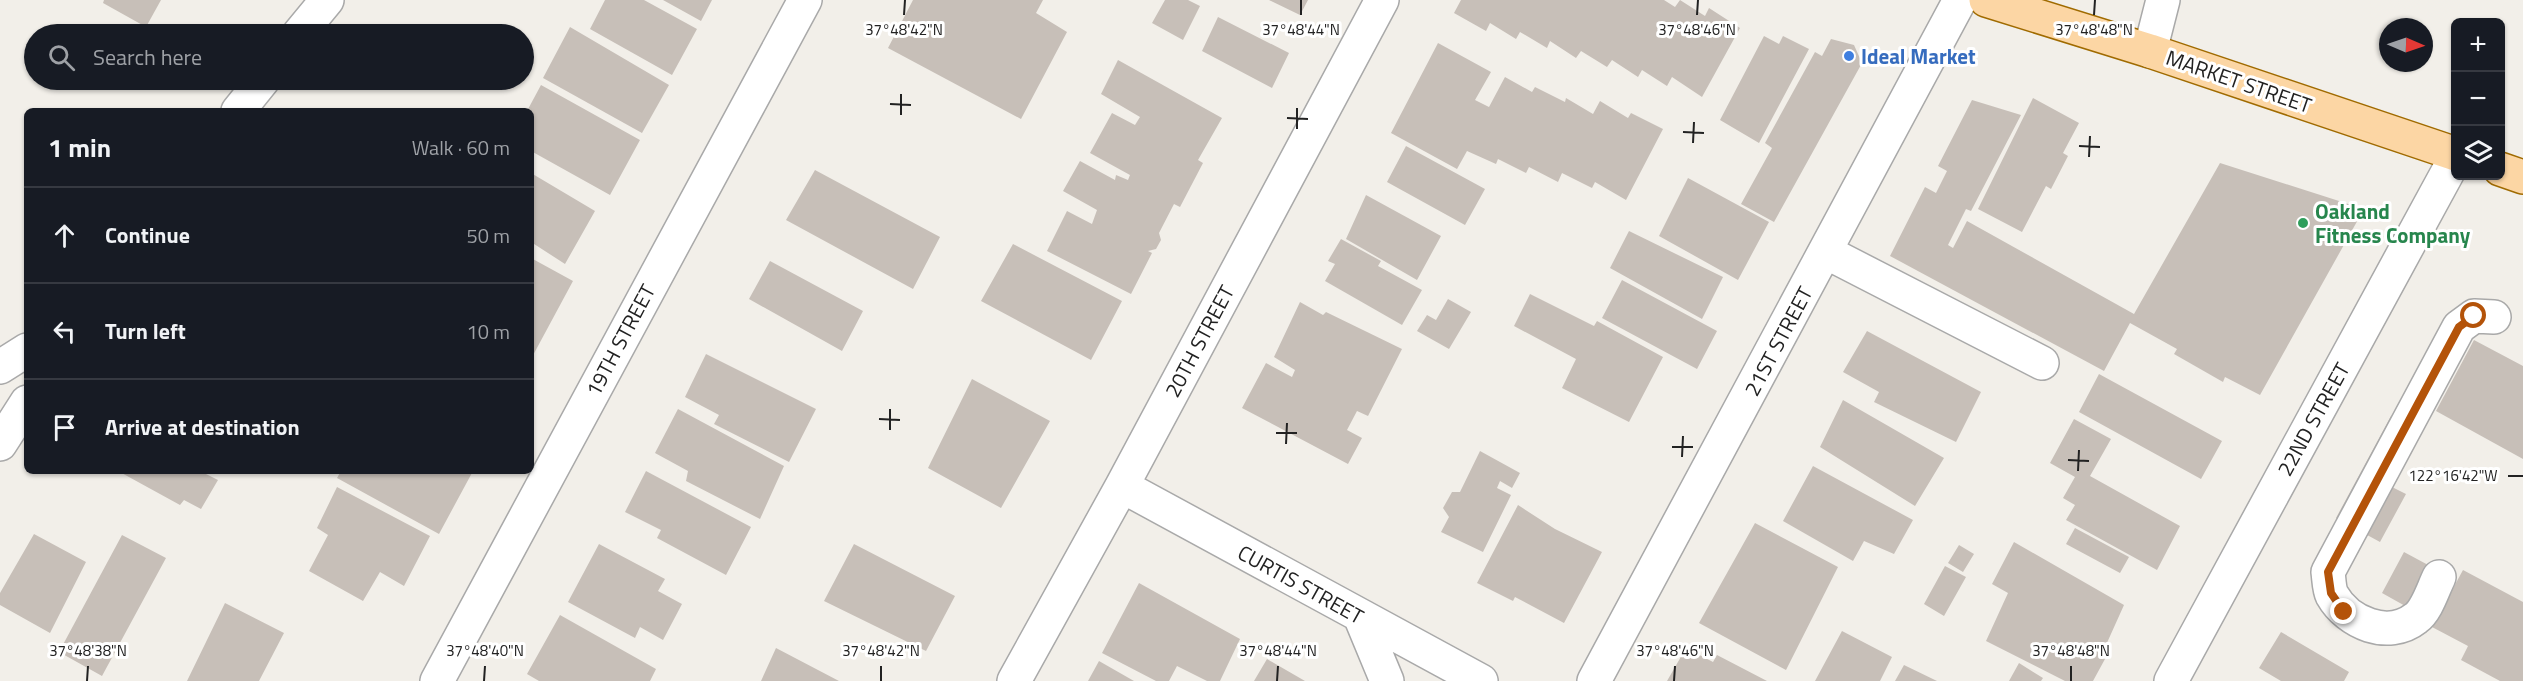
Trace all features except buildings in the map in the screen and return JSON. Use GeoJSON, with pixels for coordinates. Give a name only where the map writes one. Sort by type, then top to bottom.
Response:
{"type":"FeatureCollection","features":[{"type":"Feature","properties":{"kind":"main road","name":"MARKET STREET"},"geometry":{"type":"LineString","coordinates":[[1986,0],[2150,51],[2451,154]]}},
{"type":"Feature","properties":{"kind":"main road"},"geometry":{"type":"LineString","coordinates":[[2505,171],[2523,177]]}},
{"type":"Feature","properties":{"kind":"street"},"geometry":{"type":"LineString","coordinates":[[307,24],[327,0]]}},
{"type":"Feature","properties":{"kind":"street","name":"19TH STREET"},"geometry":{"type":"LineString","coordinates":[[436,681],[805,0]]}},
{"type":"Feature","properties":{"kind":"street","name":"20TH STREET"},"geometry":{"type":"LineString","coordinates":[[1014,681],[1122,486],[1382,0]]}},
{"type":"Feature","properties":{"kind":"street","name":"21ST STREET"},"geometry":{"type":"LineString","coordinates":[[1594,681],[1960,0]]}},
{"type":"Feature","properties":{"kind":"street"},"geometry":{"type":"LineString","coordinates":[[2150,51],[2163,0]]}},
{"type":"Feature","properties":{"kind":"street"},"geometry":{"type":"LineString","coordinates":[[240,108],[255,90]]}},
{"type":"Feature","properties":{"kind":"street","name":"22ND STREET"},"geometry":{"type":"LineString","coordinates":[[2170,681],[2451,165]]}},
{"type":"Feature","properties":{"kind":"street"},"geometry":{"type":"LineString","coordinates":[[1826,252],[2043,363]]}},
{"type":"Feature","properties":{"kind":"street"},"geometry":{"type":"LineString","coordinates":[[2439,577],[2419,617],[2403,626],[2389,628],[2357,621],[2344,612],[2331,593],[2328,572],[2459,327],[2474,316],[2494,317]]}},
{"type":"Feature","properties":{"kind":"street"},"geometry":{"type":"LineString","coordinates":[[0,367],[24,352]]}},
{"type":"Feature","properties":{"kind":"street"},"geometry":{"type":"LineString","coordinates":[[0,444],[24,407]]}},
{"type":"Feature","properties":{"kind":"street","name":"CURTIS STREET"},"geometry":{"type":"LineString","coordinates":[[1122,486],[1481,681]]}},
{"type":"Feature","properties":{"kind":"street"},"geometry":{"type":"LineString","coordinates":[[1360,616],[1387,681]]}},
{"type":"Feature","properties":{"kind":"place","name":"Ideal Market"},"geometry":{"type":"Point","coordinates":[1849,56]}},
{"type":"Feature","properties":{"kind":"place","name":"Oakland Fitness Company"},"geometry":{"type":"Point","coordinates":[2303,223]}},
{"type":"Feature","properties":{"kind":"route"},"geometry":{"type":"LineString","coordinates":[[2344,612],[2331,593],[2328,572],[2404,424],[2459,327],[2474,316]]}}]}
